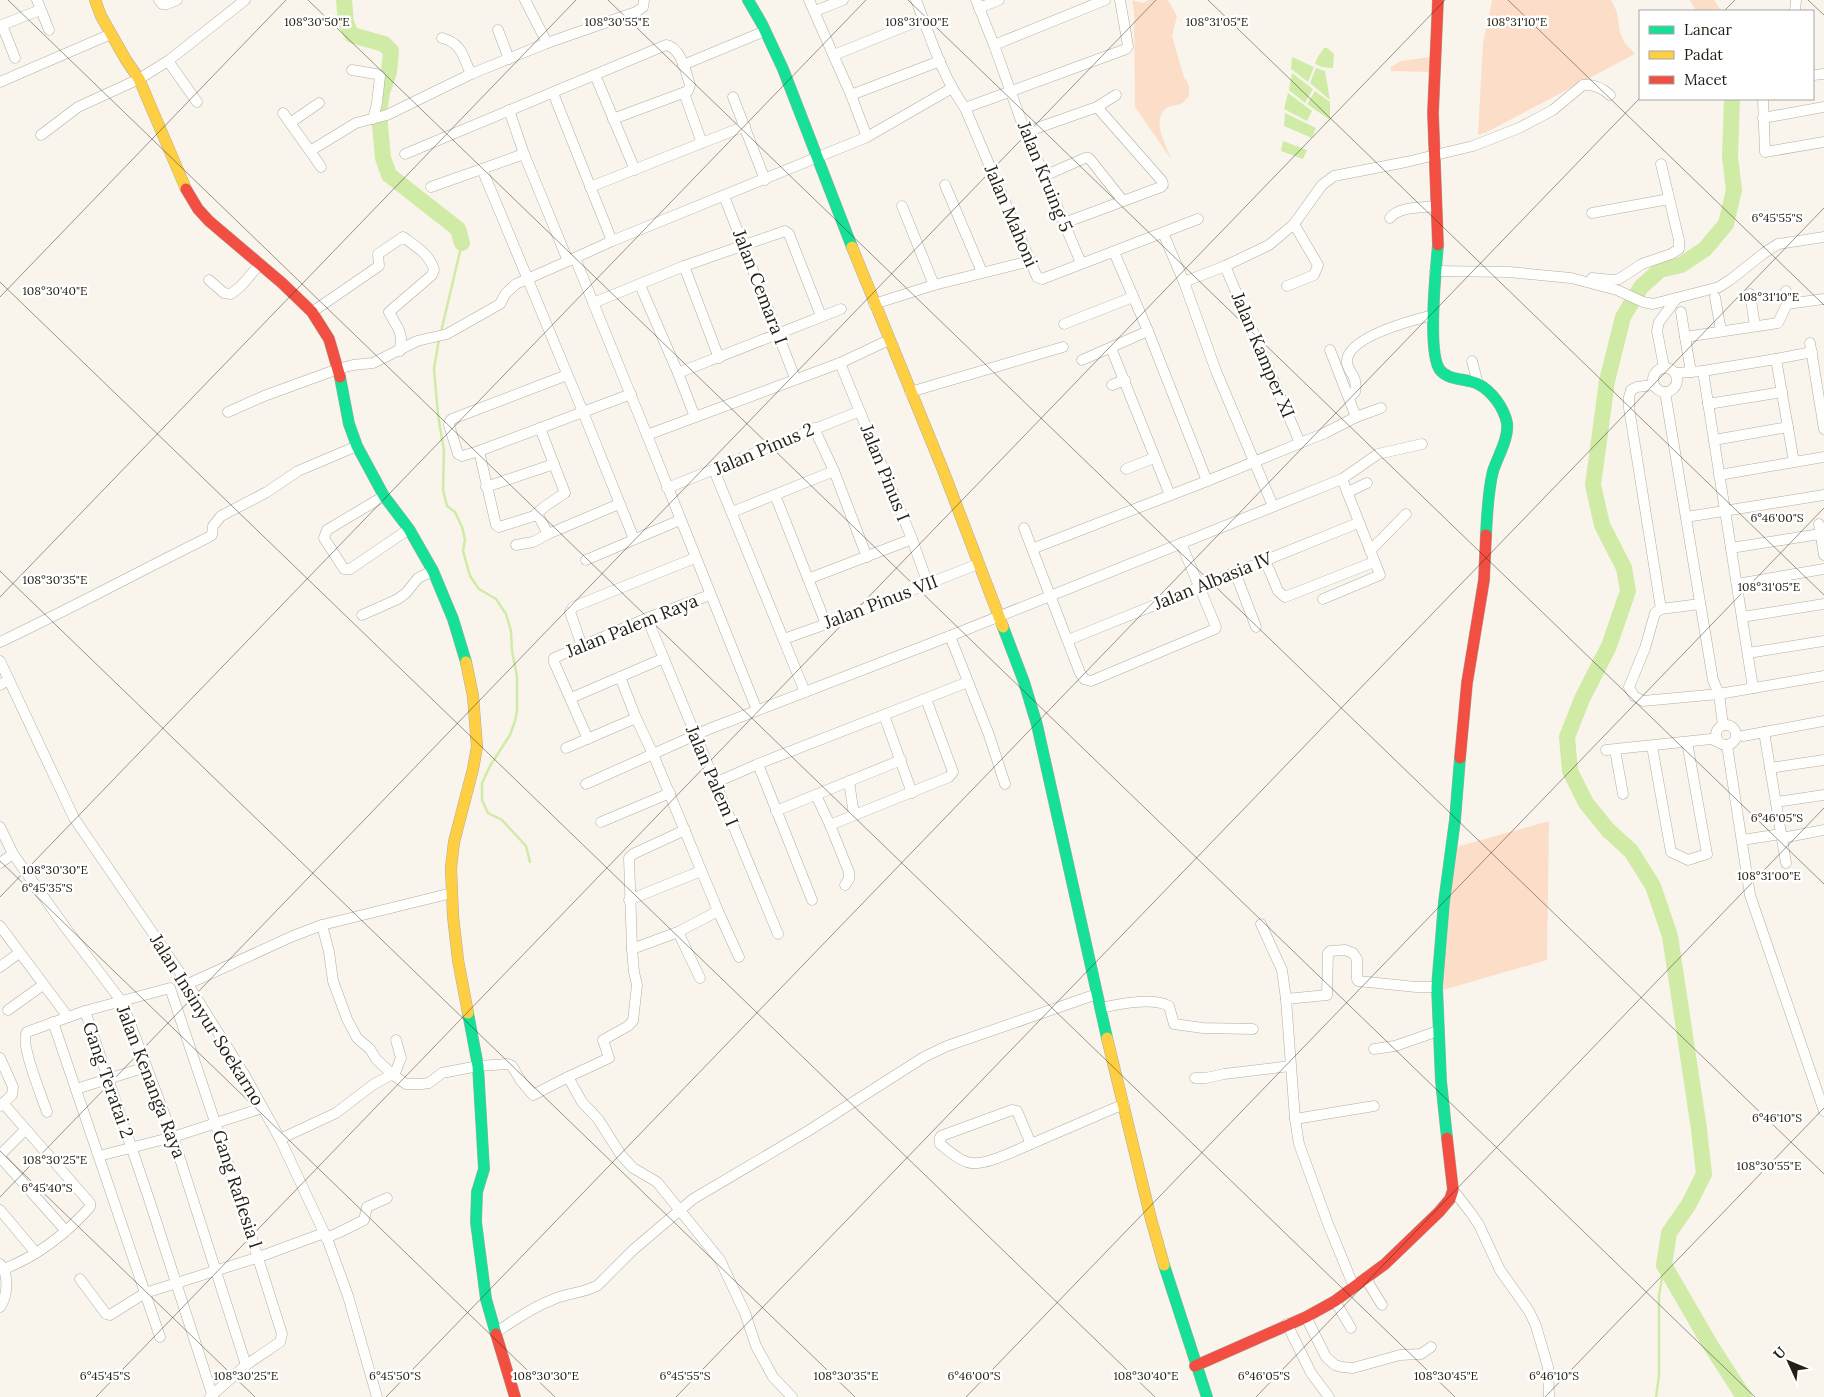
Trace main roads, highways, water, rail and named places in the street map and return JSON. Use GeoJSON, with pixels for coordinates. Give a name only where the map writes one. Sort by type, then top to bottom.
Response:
{"type":"FeatureCollection","features":[{"type":"Feature","properties":{"kind":"waterway"},"geometry":{"type":"LineString","coordinates":[[344,0],[346,23],[352,35],[384,44],[391,51],[389,72],[382,92],[380,106],[383,158],[389,175],[458,229],[462,243]]}},
{"type":"Feature","properties":{"kind":"waterway"},"geometry":{"type":"LineString","coordinates":[[1732,100],[1730,157],[1734,190],[1726,224],[1705,249],[1681,265],[1660,270],[1641,287],[1623,317],[1607,381],[1593,485],[1602,525],[1624,568],[1628,591],[1609,646],[1582,699],[1567,737],[1570,771],[1586,803],[1608,830],[1631,851],[1653,886],[1670,936],[1704,1174],[1689,1204],[1669,1233],[1664,1265],[1711,1346],[1744,1397]]}},
{"type":"Feature","properties":{"kind":"waterway"},"geometry":{"type":"LineString","coordinates":[[441,332],[462,243]]}},
{"type":"Feature","properties":{"kind":"waterway"},"geometry":{"type":"LineString","coordinates":[[439,339],[434,369],[438,415],[444,451],[443,490],[447,506],[455,512],[462,527],[465,539],[463,551],[470,576],[479,589],[496,599],[506,614],[511,631],[512,651],[517,676],[517,710],[515,721],[510,735],[490,766],[482,783],[482,800],[488,813],[502,820],[526,846],[530,862]]}},
{"type":"Feature","properties":{"kind":"waterway"},"geometry":{"type":"LineString","coordinates":[[1656,1397],[1659,1376],[1659,1296],[1664,1265]]}}]}
